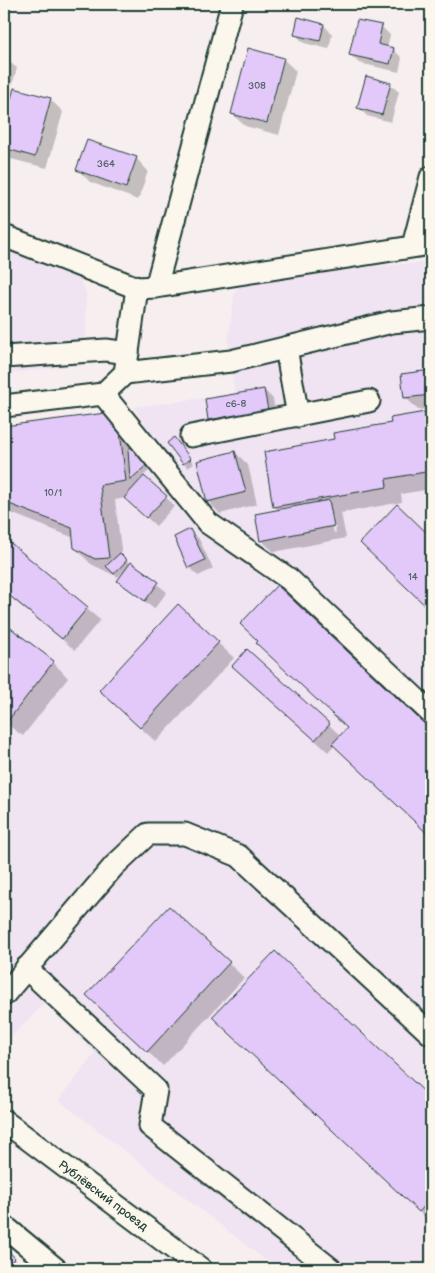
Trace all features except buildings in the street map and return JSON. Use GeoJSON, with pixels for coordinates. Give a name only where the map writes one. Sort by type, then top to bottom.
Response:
{"type":"FeatureCollection","features":[{"type":"Feature","properties":{"kind":"street"},"geometry":{"type":"LineString","coordinates":[[4,406],[103,394],[126,363],[146,287],[160,265],[232,4]]}},
{"type":"Feature","properties":{"kind":"street"},"geometry":{"type":"LineString","coordinates":[[4,236],[146,287],[422,245],[431,176]]}},
{"type":"Feature","properties":{"kind":"street"},"geometry":{"type":"LineString","coordinates":[[4,357],[106,350],[126,363],[231,361],[392,322],[431,318]]}},
{"type":"Feature","properties":{"kind":"street"},"geometry":{"type":"LineString","coordinates":[[286,348],[298,416]]}},
{"type":"Feature","properties":{"kind":"street"},"geometry":{"type":"LineString","coordinates":[[103,394],[208,523],[289,580],[431,713]]}},
{"type":"Feature","properties":{"kind":"street"},"geometry":{"type":"LineString","coordinates":[[191,436],[369,401]]}},
{"type":"Feature","properties":{"kind":"street"},"geometry":{"type":"LineString","coordinates":[[4,995],[114,866],[148,834],[185,834],[239,856],[431,1034]]}},
{"type":"Feature","properties":{"kind":"street"},"geometry":{"type":"LineString","coordinates":[[26,968],[156,1090],[150,1126],[331,1269]]}},
{"type":"Feature","properties":{"kind":"street","name":"Рублёвский проезд"},"geometry":{"type":"LineString","coordinates":[[4,1121],[201,1269]]}},
{"type":"Feature","properties":{"kind":"street"},"geometry":{"type":"LineString","coordinates":[[4,1226],[56,1269]]}},
{"type":"Feature","properties":{"kind":"shaded area"},"geometry":{"type":"Polygon","coordinates":[[[4,244],[78,278],[86,292],[86,364],[4,374],[4,244]]]}},
{"type":"Feature","properties":{"kind":"shaded area"},"geometry":{"type":"Polygon","coordinates":[[[431,262],[431,1269],[277,1269],[59,1100],[95,1053],[44,1003],[4,1044],[4,426],[106,413],[133,445],[198,495],[168,457],[134,407],[235,394],[228,340],[235,292],[242,284],[354,268],[431,262]]]}}]}
